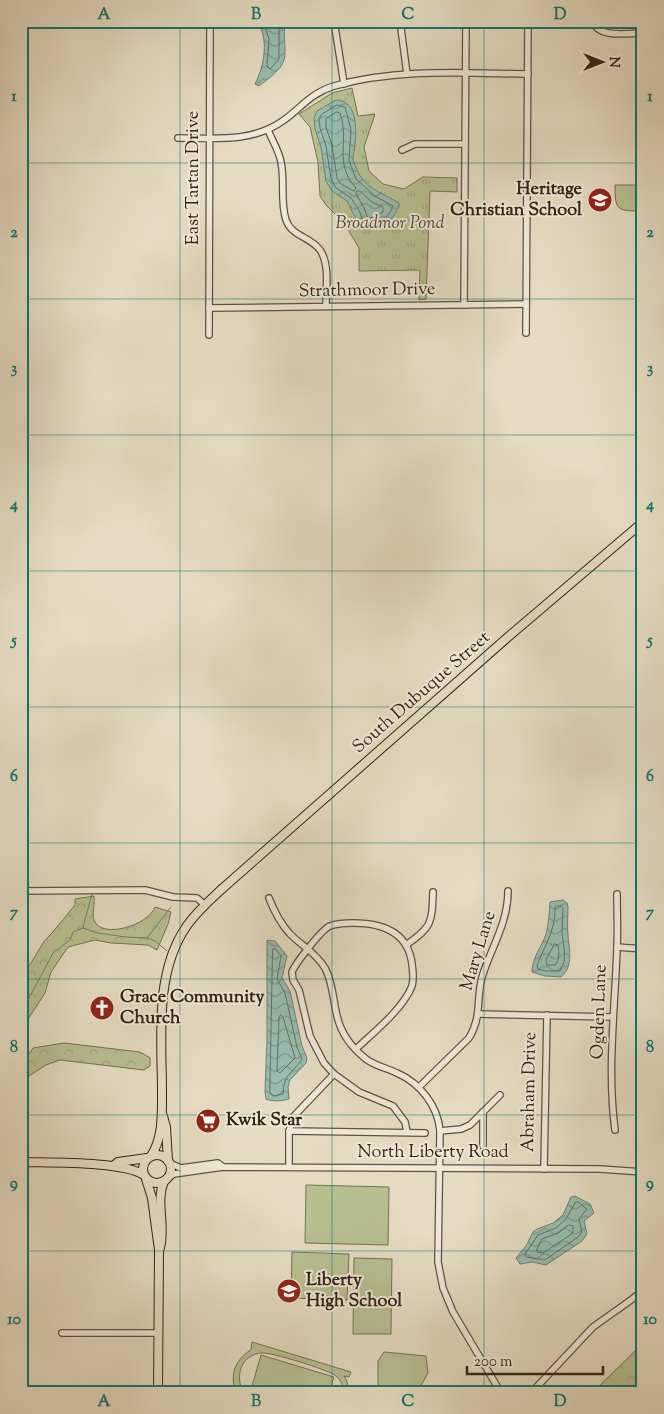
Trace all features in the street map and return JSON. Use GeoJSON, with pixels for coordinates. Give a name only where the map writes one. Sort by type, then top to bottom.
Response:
{"type":"FeatureCollection","features":[{"type":"Feature","properties":{"kind":"main road","name":"South Dubuque Street"},"geometry":{"type":"LineString","coordinates":[[162,1111],[163,998],[166,976],[172,953],[181,935],[205,905],[508,637],[643,522]]}},
{"type":"Feature","properties":{"kind":"main road"},"geometry":{"type":"LineString","coordinates":[[158,1393],[159,1250],[152,1198],[143,1166],[159,1140],[162,1111]]}},
{"type":"Feature","properties":{"kind":"main road"},"geometry":{"type":"LineString","coordinates":[[159,1250],[162,1238],[160,1194],[170,1171],[166,1127],[162,1111]]}},
{"type":"Feature","properties":{"kind":"main road"},"geometry":{"type":"LineString","coordinates":[[113,1166],[118,1162],[161,1156],[169,1162]]}},
{"type":"Feature","properties":{"kind":"main road"},"geometry":{"type":"LineString","coordinates":[[21,1162],[113,1166],[135,1169],[157,1183],[166,1180]]}},
{"type":"Feature","properties":{"kind":"street","name":"East Tartan Drive"},"geometry":{"type":"LineString","coordinates":[[209,335],[210,21]]}},
{"type":"Feature","properties":{"kind":"street"},"geometry":{"type":"LineString","coordinates":[[334,21],[344,84]]}},
{"type":"Feature","properties":{"kind":"street"},"geometry":{"type":"LineString","coordinates":[[400,21],[407,74]]}},
{"type":"Feature","properties":{"kind":"street"},"geometry":{"type":"LineString","coordinates":[[464,305],[466,21]]}},
{"type":"Feature","properties":{"kind":"street"},"geometry":{"type":"LineString","coordinates":[[526,333],[528,21]]}},
{"type":"Feature","properties":{"kind":"street"},"geometry":{"type":"LineString","coordinates":[[592,21],[595,27],[603,32],[643,33]]}},
{"type":"Feature","properties":{"kind":"street"},"geometry":{"type":"LineString","coordinates":[[178,138],[244,138],[268,130],[286,119],[310,97],[327,88],[344,84],[407,74],[528,74]]}},
{"type":"Feature","properties":{"kind":"street"},"geometry":{"type":"LineString","coordinates":[[268,130],[281,163],[286,220],[294,232],[313,243],[324,256],[326,265],[326,306]]}},
{"type":"Feature","properties":{"kind":"street"},"geometry":{"type":"LineString","coordinates":[[402,150],[415,144],[465,144]]}},
{"type":"Feature","properties":{"kind":"street","name":"Strathmoor Drive"},"geometry":{"type":"LineString","coordinates":[[209,308],[526,304]]}},
{"type":"Feature","properties":{"kind":"street"},"geometry":{"type":"LineString","coordinates":[[21,891],[145,890],[173,897],[197,898],[205,905]]}},
{"type":"Feature","properties":{"kind":"street","name":"Mary Lane"},"geometry":{"type":"LineString","coordinates":[[419,1087],[468,1038],[477,1023],[481,984],[506,918],[508,891]]}},
{"type":"Feature","properties":{"kind":"street"},"geometry":{"type":"LineString","coordinates":[[406,945],[423,933],[428,926],[431,919],[433,892]]}},
{"type":"Feature","properties":{"kind":"street","name":"Ogden Lane"},"geometry":{"type":"LineString","coordinates":[[615,1130],[612,1109],[617,894]]}},
{"type":"Feature","properties":{"kind":"street"},"geometry":{"type":"LineString","coordinates":[[269,898],[282,924],[290,934],[309,949],[325,969],[331,985],[337,1017],[347,1040],[372,1063],[399,1073],[419,1087],[437,1114],[440,1131],[438,1262],[443,1288],[453,1312],[501,1393]]}},
{"type":"Feature","properties":{"kind":"street"},"geometry":{"type":"LineString","coordinates":[[356,1049],[394,1012],[407,996],[412,985],[414,973],[412,959],[406,945],[391,930],[370,923],[342,923],[324,929],[294,967],[292,972],[293,980],[299,990],[310,1036],[324,1063],[334,1074],[359,1092],[393,1106],[405,1122],[407,1132]]}},
{"type":"Feature","properties":{"kind":"street"},"geometry":{"type":"LineString","coordinates":[[617,947],[643,949]]}},
{"type":"Feature","properties":{"kind":"street"},"geometry":{"type":"LineString","coordinates":[[478,1014],[613,1016]]}},
{"type":"Feature","properties":{"kind":"street","name":"Abraham Drive"},"geometry":{"type":"LineString","coordinates":[[544,1169],[547,1015]]}},
{"type":"Feature","properties":{"kind":"street"},"geometry":{"type":"LineString","coordinates":[[290,1167],[289,1132],[294,1116],[334,1074]]}},
{"type":"Feature","properties":{"kind":"street"},"geometry":{"type":"LineString","coordinates":[[440,1131],[461,1129],[470,1125],[500,1095]]}},
{"type":"Feature","properties":{"kind":"street"},"geometry":{"type":"LineString","coordinates":[[483,1112],[483,1146]]}},
{"type":"Feature","properties":{"kind":"street"},"geometry":{"type":"LineString","coordinates":[[289,1132],[425,1133]]}},
{"type":"Feature","properties":{"kind":"street","name":"North Liberty Road"},"geometry":{"type":"LineString","coordinates":[[169,1162],[181,1168],[218,1163],[224,1167]]}},
{"type":"Feature","properties":{"kind":"street","name":"North Liberty Road"},"geometry":{"type":"LineString","coordinates":[[166,1180],[174,1174],[224,1167],[600,1169],[643,1172]]}},
{"type":"Feature","properties":{"kind":"street"},"geometry":{"type":"LineString","coordinates":[[531,1393],[593,1327],[643,1290]]}},
{"type":"Feature","properties":{"kind":"street"},"geometry":{"type":"LineString","coordinates":[[62,1333],[158,1333]]}},
{"type":"Feature","properties":{"kind":"green space","name":"Broadmor Pond"},"geometry":{"type":"Polygon","coordinates":[[[352,88],[358,116],[375,114],[364,147],[369,171],[383,184],[404,189],[423,177],[457,178],[457,192],[430,191],[426,299],[419,300],[420,270],[359,271],[359,248],[344,223],[320,196],[318,162],[310,127],[299,114],[332,93],[352,88]]]}},
{"type":"Feature","properties":{"kind":"green space"},"geometry":{"type":"Polygon","coordinates":[[[615,185],[643,185],[643,211],[628,211],[619,208],[616,200],[615,185]]]}},
{"type":"Feature","properties":{"kind":"green space"},"geometry":{"type":"Polygon","coordinates":[[[94,896],[94,920],[98,926],[106,929],[125,928],[135,924],[151,914],[155,907],[171,912],[157,950],[148,945],[95,940],[68,947],[51,972],[45,993],[25,1024],[21,1027],[21,979],[45,940],[75,905],[75,899],[94,896]]]}},
{"type":"Feature","properties":{"kind":"green space"},"geometry":{"type":"Polygon","coordinates":[[[64,1043],[140,1052],[150,1058],[150,1066],[144,1070],[60,1060],[46,1065],[21,1081],[21,1066],[33,1048],[64,1043]]]}},
{"type":"Feature","properties":{"kind":"green space"},"geometry":{"type":"Polygon","coordinates":[[[306,1185],[389,1187],[388,1245],[305,1243],[306,1185]]]}},
{"type":"Feature","properties":{"kind":"green space"},"geometry":{"type":"Polygon","coordinates":[[[292,1252],[349,1254],[347,1300],[291,1298],[292,1252]]]}},
{"type":"Feature","properties":{"kind":"green space"},"geometry":{"type":"Polygon","coordinates":[[[354,1258],[392,1259],[391,1334],[353,1334],[354,1258]]]}},
{"type":"Feature","properties":{"kind":"green space"},"geometry":{"type":"Polygon","coordinates":[[[252,1342],[351,1372],[349,1377],[344,1376],[349,1393],[344,1393],[339,1379],[331,1373],[288,1358],[262,1353],[249,1357],[244,1362],[241,1367],[240,1380],[244,1393],[237,1393],[233,1380],[235,1368],[246,1353],[252,1349],[252,1342]]]}},
{"type":"Feature","properties":{"kind":"green space"},"geometry":{"type":"Polygon","coordinates":[[[643,1346],[643,1393],[592,1393],[638,1348],[643,1346]]]}},
{"type":"Feature","properties":{"kind":"green space"},"geometry":{"type":"Polygon","coordinates":[[[384,1352],[426,1356],[428,1373],[417,1393],[378,1393],[378,1361],[384,1352]]]}},
{"type":"Feature","properties":{"kind":"green space"},"geometry":{"type":"Polygon","coordinates":[[[261,1355],[334,1377],[329,1393],[250,1393],[261,1355]]]}},
{"type":"Feature","properties":{"kind":"water"},"geometry":{"type":"Polygon","coordinates":[[[256,21],[286,21],[284,60],[277,71],[259,86],[255,84],[263,61],[264,43],[263,35],[256,21]]]}},
{"type":"Feature","properties":{"kind":"water"},"geometry":{"type":"Polygon","coordinates":[[[336,100],[348,104],[354,115],[356,137],[353,159],[360,175],[374,189],[399,203],[390,220],[374,229],[361,229],[347,201],[332,191],[326,181],[314,118],[317,111],[336,100]]]}},
{"type":"Feature","properties":{"kind":"water"},"geometry":{"type":"Polygon","coordinates":[[[563,900],[568,906],[570,957],[568,968],[561,977],[545,976],[532,972],[535,957],[546,934],[550,902],[563,900]]]}},
{"type":"Feature","properties":{"kind":"water"},"geometry":{"type":"Polygon","coordinates":[[[267,940],[275,941],[287,956],[282,978],[290,991],[302,1046],[307,1058],[306,1063],[290,1080],[288,1087],[289,1099],[280,1101],[266,1099],[265,1092],[267,940]]]}},
{"type":"Feature","properties":{"kind":"water"},"geometry":{"type":"Polygon","coordinates":[[[575,1196],[590,1204],[594,1213],[584,1221],[587,1234],[582,1241],[546,1265],[532,1262],[520,1264],[516,1258],[526,1246],[533,1232],[553,1223],[563,1215],[571,1197],[575,1196]]]}},
{"type":"Feature","properties":{"kind":"waterway"},"geometry":{"type":"LineString","coordinates":[[83,927],[92,894]]}},
{"type":"Feature","properties":{"kind":"waterway"},"geometry":{"type":"LineString","coordinates":[[147,938],[171,907]]}},
{"type":"Feature","properties":{"kind":"waterway"},"geometry":{"type":"LineString","coordinates":[[21,1013],[53,953],[70,940],[73,932],[83,928],[98,933],[147,938],[155,941],[167,951]]}},
{"type":"Feature","properties":{"kind":"place","name":"Heritage Christian School"},"geometry":{"type":"Point","coordinates":[600,200]}},
{"type":"Feature","properties":{"kind":"place","name":"Grace Community Church"},"geometry":{"type":"Point","coordinates":[102,1008]}},
{"type":"Feature","properties":{"kind":"place","name":"Kwik Star"},"geometry":{"type":"Point","coordinates":[208,1121]}},
{"type":"Feature","properties":{"kind":"place","name":"Liberty High School"},"geometry":{"type":"Point","coordinates":[289,1291]}}]}
